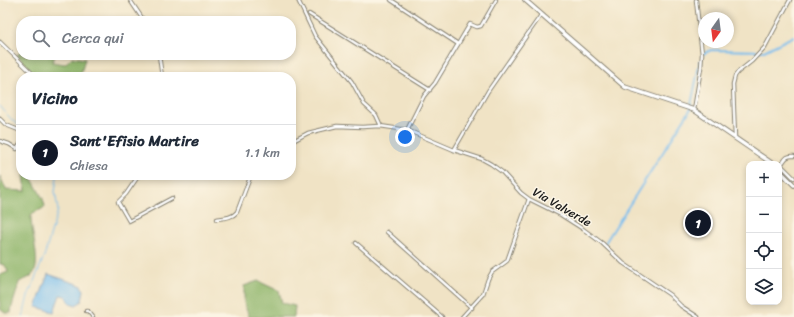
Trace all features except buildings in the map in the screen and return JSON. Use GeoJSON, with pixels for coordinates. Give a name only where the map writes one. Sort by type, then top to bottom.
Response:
{"type":"FeatureCollection","features":[{"type":"Feature","properties":{"kind":"main road"},"geometry":{"type":"LineString","coordinates":[[525,0],[540,15],[625,87],[692,109],[768,161]]}},
{"type":"Feature","properties":{"kind":"main road"},"geometry":{"type":"LineString","coordinates":[[782,173],[794,184]]}},
{"type":"Feature","properties":{"kind":"street"},"geometry":{"type":"LineString","coordinates":[[130,0],[141,16]]}},
{"type":"Feature","properties":{"kind":"street"},"geometry":{"type":"LineString","coordinates":[[298,0],[315,36],[332,56],[340,69],[352,82],[364,104],[376,115],[381,126]]}},
{"type":"Feature","properties":{"kind":"street"},"geometry":{"type":"LineString","coordinates":[[391,0],[458,44]]}},
{"type":"Feature","properties":{"kind":"street"},"geometry":{"type":"LineString","coordinates":[[407,130],[424,96],[430,90],[470,24],[477,27],[481,26],[496,0]]}},
{"type":"Feature","properties":{"kind":"street"},"geometry":{"type":"LineString","coordinates":[[692,109],[701,68],[702,54],[696,0]]}},
{"type":"Feature","properties":{"kind":"street"},"geometry":{"type":"LineString","coordinates":[[735,138],[732,84],[735,76],[762,51],[790,0]]}},
{"type":"Feature","properties":{"kind":"street"},"geometry":{"type":"LineString","coordinates":[[309,14],[430,90]]}},
{"type":"Feature","properties":{"kind":"street"},"geometry":{"type":"LineString","coordinates":[[454,150],[488,91],[540,15]]}},
{"type":"Feature","properties":{"kind":"street"},"geometry":{"type":"LineString","coordinates":[[0,42],[16,58]]}},
{"type":"Feature","properties":{"kind":"street"},"geometry":{"type":"LineString","coordinates":[[19,60],[31,72]]}},
{"type":"Feature","properties":{"kind":"street"},"geometry":{"type":"LineString","coordinates":[[160,60],[161,72]]}},
{"type":"Feature","properties":{"kind":"street"},"geometry":{"type":"LineString","coordinates":[[0,118],[6,125],[16,129]]}},
{"type":"Feature","properties":{"kind":"street","name":"Via Valverde"},"geometry":{"type":"LineString","coordinates":[[296,139],[308,133],[337,126],[381,126],[407,130],[454,150],[490,163],[502,172],[521,193],[529,199],[561,215],[596,238],[623,263],[670,295],[681,306],[698,317]]}},
{"type":"Feature","properties":{"kind":"street"},"geometry":{"type":"LineString","coordinates":[[0,141],[16,148]]}},
{"type":"Feature","properties":{"kind":"street"},"geometry":{"type":"LineString","coordinates":[[782,163],[786,157],[794,156]]}},
{"type":"Feature","properties":{"kind":"street"},"geometry":{"type":"LineString","coordinates":[[782,168],[794,178]]}},
{"type":"Feature","properties":{"kind":"street"},"geometry":{"type":"LineString","coordinates":[[136,180],[126,194],[118,202],[129,222],[172,198]]}},
{"type":"Feature","properties":{"kind":"street"},"geometry":{"type":"LineString","coordinates":[[217,219],[234,216],[237,212],[249,180]]}},
{"type":"Feature","properties":{"kind":"street"},"geometry":{"type":"LineString","coordinates":[[462,317],[472,308],[483,294],[488,278],[492,272],[507,261],[529,199]]}},
{"type":"Feature","properties":{"kind":"street"},"geometry":{"type":"LineString","coordinates":[[387,232],[472,308]]}},
{"type":"Feature","properties":{"kind":"street"},"geometry":{"type":"LineString","coordinates":[[356,243],[442,317]]}},
{"type":"Feature","properties":{"kind":"street"},"geometry":{"type":"LineString","coordinates":[[86,311],[88,311],[93,317]]}},
{"type":"Feature","properties":{"kind":"green space"},"geometry":{"type":"Polygon","coordinates":[[[22,60],[53,60],[52,62],[65,64],[69,60],[85,60],[81,72],[32,72],[22,60]]]}},
{"type":"Feature","properties":{"kind":"green space"},"geometry":{"type":"Polygon","coordinates":[[[0,176],[6,190],[26,191],[25,180],[33,180],[45,206],[31,215],[36,254],[35,269],[31,276],[19,282],[11,313],[5,313],[0,309],[0,275],[8,272],[5,266],[0,264],[0,176]]]}},
{"type":"Feature","properties":{"kind":"green space"},"geometry":{"type":"Polygon","coordinates":[[[258,281],[279,291],[282,303],[295,306],[294,317],[249,317],[244,303],[244,286],[258,281]]]}},
{"type":"Feature","properties":{"kind":"water"},"geometry":{"type":"Polygon","coordinates":[[[48,274],[80,285],[84,290],[82,301],[76,305],[70,303],[66,296],[60,295],[54,312],[36,307],[48,274]]]}},
{"type":"Feature","properties":{"kind":"waterway"},"geometry":{"type":"LineString","coordinates":[[703,54],[711,50],[764,51],[794,36]]}},
{"type":"Feature","properties":{"kind":"waterway"},"geometry":{"type":"LineString","coordinates":[[605,243],[690,110],[700,61]]}},
{"type":"Feature","properties":{"kind":"waterway"},"geometry":{"type":"LineString","coordinates":[[0,106],[16,123]]}},
{"type":"Feature","properties":{"kind":"waterway"},"geometry":{"type":"LineString","coordinates":[[44,257],[58,210],[55,192],[57,180]]}},
{"type":"Feature","properties":{"kind":"waterway"},"geometry":{"type":"LineString","coordinates":[[23,317],[28,296],[43,259]]}},
{"type":"Feature","properties":{"kind":"place","name":"Sant'Efisio Martire"},"geometry":{"type":"Point","coordinates":[698,223]}}]}
